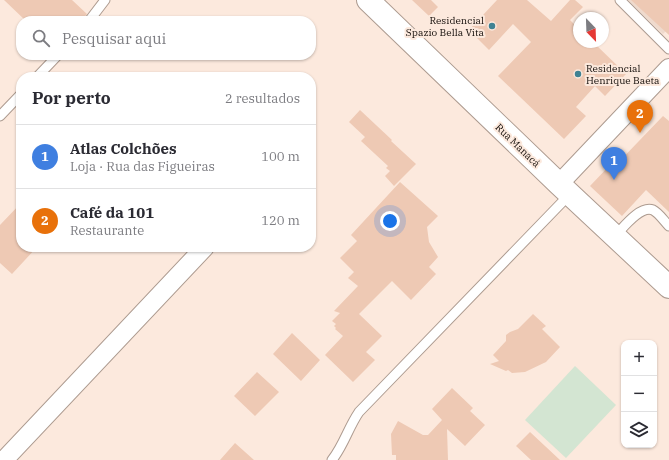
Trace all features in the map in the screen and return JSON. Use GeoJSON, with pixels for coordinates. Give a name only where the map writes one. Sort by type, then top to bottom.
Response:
{"type":"FeatureCollection","features":[{"type":"Feature","properties":{"kind":"street","name":"Rua Manacá"},"geometry":{"type":"LineString","coordinates":[[368,0],[614,237],[669,287]]}},
{"type":"Feature","properties":{"kind":"street"},"geometry":{"type":"LineString","coordinates":[[564,189],[669,68]]}},
{"type":"Feature","properties":{"kind":"street"},"geometry":{"type":"LineString","coordinates":[[4,460],[201,252]]}},
{"type":"Feature","properties":{"kind":"lane"},"geometry":{"type":"LineString","coordinates":[[92,16],[105,0]]}},
{"type":"Feature","properties":{"kind":"lane"},"geometry":{"type":"LineString","coordinates":[[620,0],[669,49]]}},
{"type":"Feature","properties":{"kind":"lane"},"geometry":{"type":"LineString","coordinates":[[42,72],[53,60]]}},
{"type":"Feature","properties":{"kind":"lane"},"geometry":{"type":"LineString","coordinates":[[0,116],[16,99]]}},
{"type":"Feature","properties":{"kind":"lane"},"geometry":{"type":"LineString","coordinates":[[332,460],[346,438],[351,423],[359,412],[564,189]]}},
{"type":"Feature","properties":{"kind":"lane"},"geometry":{"type":"LineString","coordinates":[[614,237],[636,214],[646,210],[652,210],[669,226]]}},
{"type":"Feature","properties":{"kind":"shaded area"},"geometry":{"type":"Polygon","coordinates":[[[628,0],[669,0],[669,28],[663,34],[628,0]]]}},
{"type":"Feature","properties":{"kind":"green space"},"geometry":{"type":"Polygon","coordinates":[[[575,366],[616,405],[566,458],[525,420],[575,366]]]}},
{"type":"Feature","properties":{"kind":"building"},"geometry":{"type":"Polygon","coordinates":[[[4,0],[72,0],[87,14],[85,16],[21,16],[4,0]]]}},
{"type":"Feature","properties":{"kind":"building"},"geometry":{"type":"Polygon","coordinates":[[[412,0],[431,0],[438,7],[429,16],[412,0]]]}},
{"type":"Feature","properties":{"kind":"building"},"geometry":{"type":"Polygon","coordinates":[[[497,0],[527,0],[551,21],[570,0],[575,0],[583,7],[578,12],[573,12],[573,17],[570,20],[573,23],[573,48],[599,48],[626,74],[605,96],[595,86],[576,107],[586,116],[564,139],[498,76],[531,42],[513,24],[489,50],[469,30],[497,0]]]}},
{"type":"Feature","properties":{"kind":"building"},"geometry":{"type":"Polygon","coordinates":[[[631,0],[669,0],[669,35],[631,0]]]}},
{"type":"Feature","properties":{"kind":"building"},"geometry":{"type":"Polygon","coordinates":[[[360,110],[416,164],[394,186],[385,176],[390,171],[386,168],[388,166],[361,141],[365,137],[349,122],[360,110]]]}},
{"type":"Feature","properties":{"kind":"building"},"geometry":{"type":"Polygon","coordinates":[[[663,116],[669,121],[669,212],[646,190],[622,216],[590,186],[610,165],[613,168],[663,116]]]}},
{"type":"Feature","properties":{"kind":"building"},"geometry":{"type":"Polygon","coordinates":[[[400,182],[438,216],[427,227],[429,242],[438,257],[429,267],[436,274],[411,300],[392,281],[359,314],[382,336],[366,352],[375,360],[353,382],[325,355],[343,336],[335,329],[336,328],[334,326],[336,324],[332,321],[340,313],[334,311],[358,286],[348,278],[354,272],[340,258],[357,241],[351,235],[400,182]]]}},
{"type":"Feature","properties":{"kind":"building"},"geometry":{"type":"Polygon","coordinates":[[[16,208],[16,252],[32,252],[12,274],[0,263],[0,225],[16,208]]]}},
{"type":"Feature","properties":{"kind":"building"},"geometry":{"type":"Polygon","coordinates":[[[533,314],[546,326],[542,329],[560,347],[546,362],[525,372],[512,373],[508,370],[506,371],[490,364],[499,361],[493,355],[506,341],[506,335],[518,329],[533,314]]]}},
{"type":"Feature","properties":{"kind":"building"},"geometry":{"type":"Polygon","coordinates":[[[292,333],[320,360],[301,381],[273,354],[292,333]]]}},
{"type":"Feature","properties":{"kind":"building"},"geometry":{"type":"Polygon","coordinates":[[[257,372],[279,392],[255,416],[234,396],[257,372]]]}},
{"type":"Feature","properties":{"kind":"building"},"geometry":{"type":"Polygon","coordinates":[[[452,388],[473,408],[470,411],[485,425],[465,446],[447,429],[448,460],[396,460],[396,455],[392,455],[391,434],[398,421],[423,435],[428,435],[442,420],[432,409],[452,388]]]}},
{"type":"Feature","properties":{"kind":"building"},"geometry":{"type":"Polygon","coordinates":[[[530,432],[560,460],[531,460],[516,446],[530,432]]]}},
{"type":"Feature","properties":{"kind":"building"},"geometry":{"type":"Polygon","coordinates":[[[235,443],[254,460],[220,460],[235,443]]]}},
{"type":"Feature","properties":{"kind":"place","name":"Residencial Spazio Bella Vita"},"geometry":{"type":"Point","coordinates":[492,26]}},
{"type":"Feature","properties":{"kind":"place","name":"Residencial Henrique Baeta"},"geometry":{"type":"Point","coordinates":[578,74]}},
{"type":"Feature","properties":{"kind":"place","name":"Café da 101"},"geometry":{"type":"Point","coordinates":[640,133]}},
{"type":"Feature","properties":{"kind":"place","name":"Atlas Colchões"},"geometry":{"type":"Point","coordinates":[614,180]}}]}
